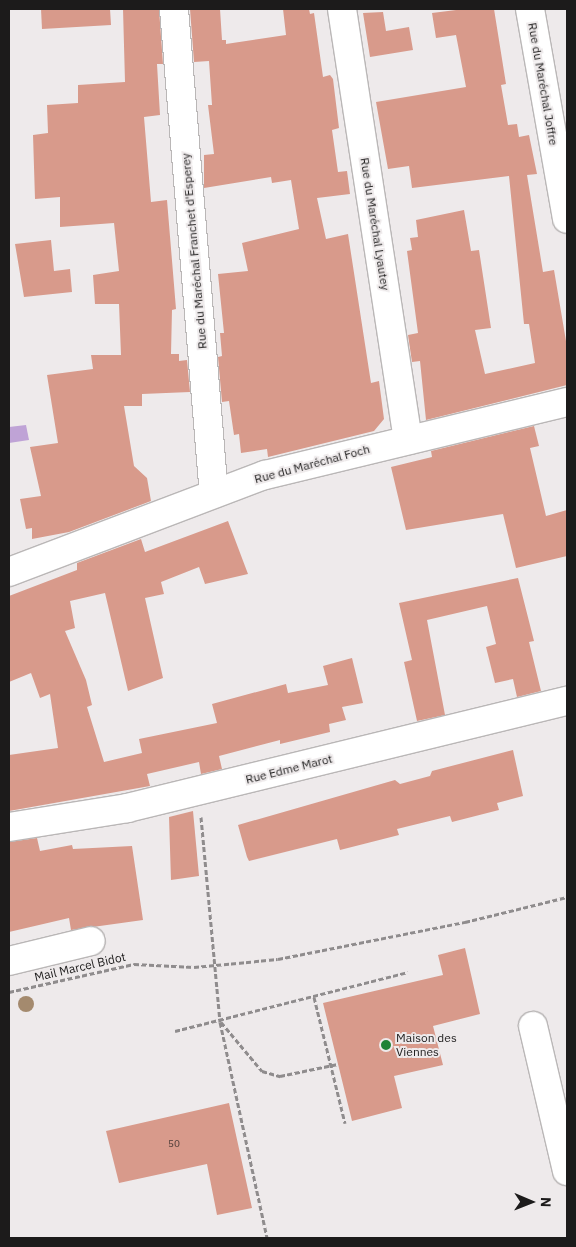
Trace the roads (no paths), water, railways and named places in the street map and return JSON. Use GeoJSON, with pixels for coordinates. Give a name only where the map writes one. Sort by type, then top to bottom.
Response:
{"type":"FeatureCollection","features":[{"type":"Feature","properties":{"kind":"street","name":"Rue du Maréchal Franchet d'Esperey"},"geometry":{"type":"LineString","coordinates":[[174,9],[214,493]]}},
{"type":"Feature","properties":{"kind":"street","name":"Rue du Maréchal Lyautey"},"geometry":{"type":"LineString","coordinates":[[342,9],[408,440]]}},
{"type":"Feature","properties":{"kind":"street","name":"Rue du Maréchal Joffre"},"geometry":{"type":"LineString","coordinates":[[530,9],[567,219]]}},
{"type":"Feature","properties":{"kind":"street","name":"Rue du Maréchal Foch"},"geometry":{"type":"LineString","coordinates":[[9,572],[265,475],[567,402]]}},
{"type":"Feature","properties":{"kind":"street","name":"Rue Edme Marot"},"geometry":{"type":"LineString","coordinates":[[9,827],[127,808],[567,701]]}},
{"type":"Feature","properties":{"kind":"street"},"geometry":{"type":"LineString","coordinates":[[9,961],[91,942]]}},
{"type":"Feature","properties":{"kind":"street"},"geometry":{"type":"LineString","coordinates":[[533,1026],[567,1171]]}},
{"type":"Feature","properties":{"kind":"place","name":"Maison des Viennes"},"geometry":{"type":"Point","coordinates":[386,1045]}}]}
